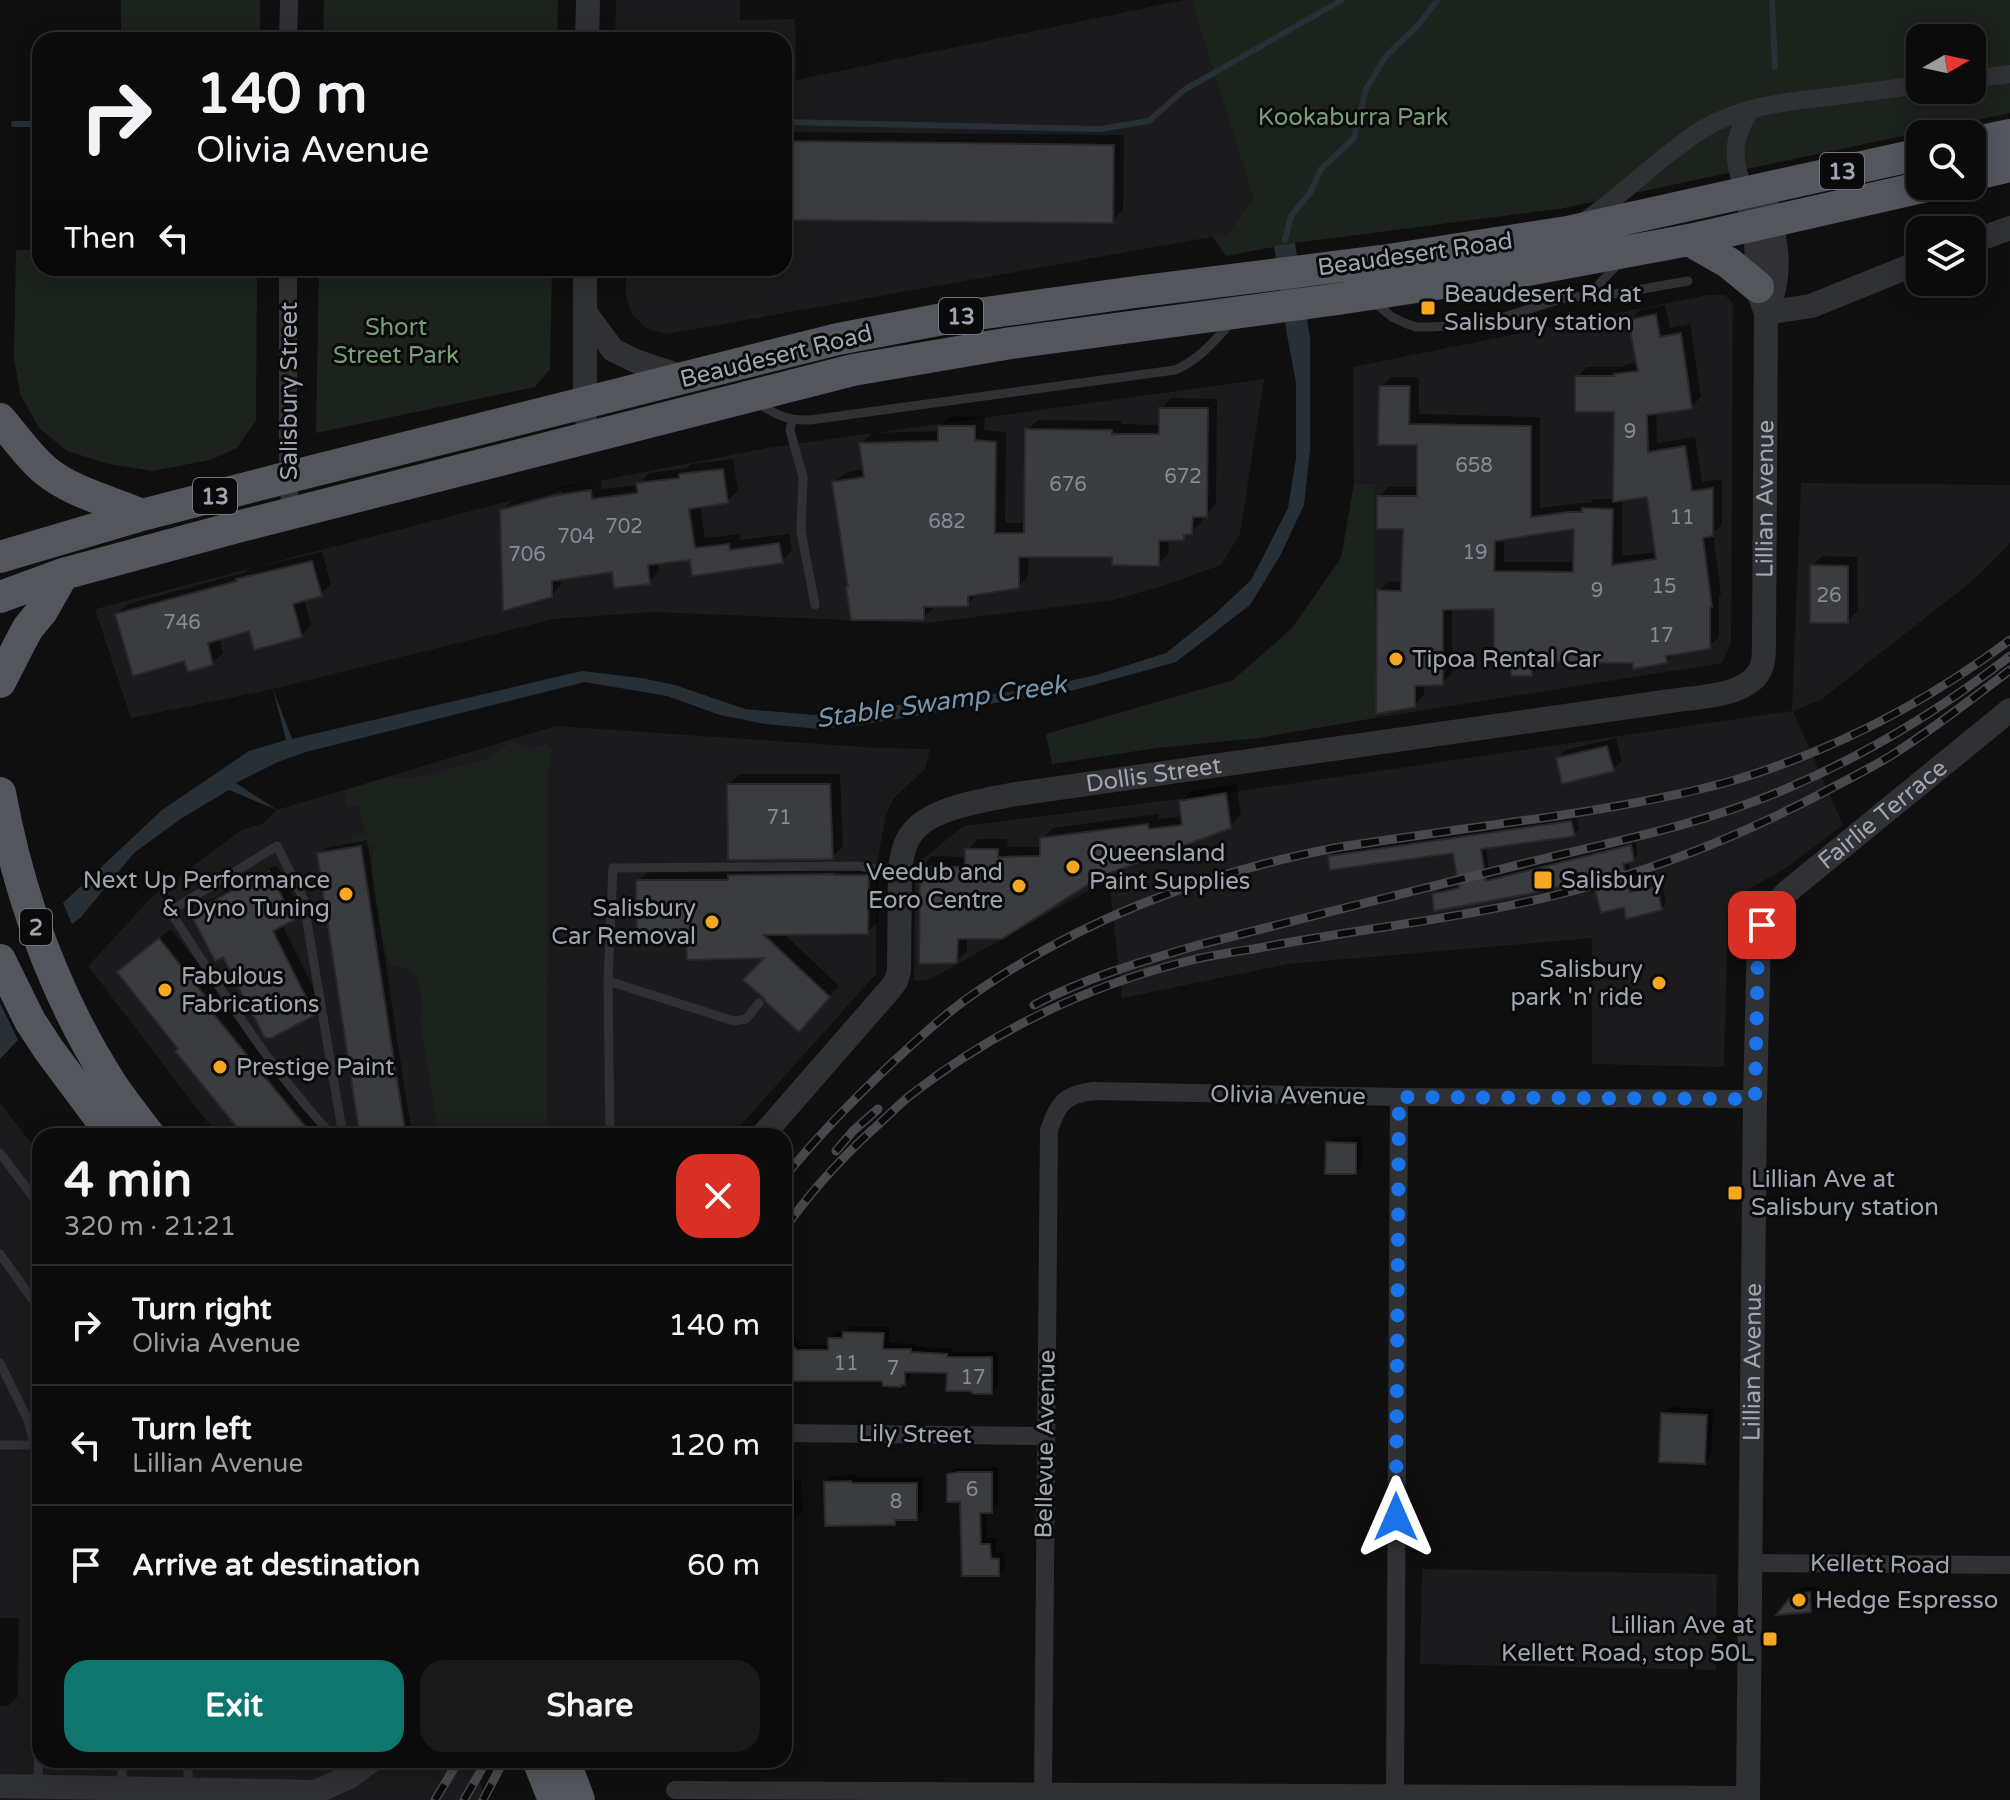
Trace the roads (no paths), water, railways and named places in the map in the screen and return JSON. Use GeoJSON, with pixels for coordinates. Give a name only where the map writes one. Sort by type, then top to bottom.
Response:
{"type":"FeatureCollection","features":[{"type":"Feature","properties":{"kind":"highway"},"geometry":{"type":"LineString","coordinates":[[1986,140],[2010,135]]}},
{"type":"Feature","properties":{"kind":"highway","name":"Beaudesert Road"},"geometry":{"type":"LineString","coordinates":[[0,557],[142,515],[838,339],[943,319],[1382,261],[1567,232],[1906,157]]}},
{"type":"Feature","properties":{"kind":"highway"},"geometry":{"type":"LineString","coordinates":[[1986,172],[2010,166]]}},
{"type":"Feature","properties":{"kind":"highway","name":"Beaudesert Road"},"geometry":{"type":"LineString","coordinates":[[0,597],[63,574],[853,370],[1026,340],[1351,297],[1629,252],[1906,191]]}},
{"type":"Feature","properties":{"kind":"highway"},"geometry":{"type":"LineString","coordinates":[[1689,240],[1729,263],[1762,300]]}},
{"type":"Feature","properties":{"kind":"highway"},"geometry":{"type":"LineString","coordinates":[[0,419],[46,471],[82,491],[142,515]]}},
{"type":"Feature","properties":{"kind":"highway"},"geometry":{"type":"LineString","coordinates":[[0,682],[28,628],[42,611],[63,574]]}},
{"type":"Feature","properties":{"kind":"highway","name":"2"},"geometry":{"type":"LineString","coordinates":[[0,793],[17,868],[57,983],[111,1082],[144,1128]]}},
{"type":"Feature","properties":{"kind":"highway","name":"2"},"geometry":{"type":"LineString","coordinates":[[0,960],[30,1021],[107,1128]]}},
{"type":"Feature","properties":{"kind":"highway"},"geometry":{"type":"LineString","coordinates":[[541,1768],[554,1800]]}},
{"type":"Feature","properties":{"kind":"highway"},"geometry":{"type":"LineString","coordinates":[[567,1768],[579,1800]]}},
{"type":"Feature","properties":{"kind":"street"},"geometry":{"type":"LineString","coordinates":[[288,32],[289,0]]}},
{"type":"Feature","properties":{"kind":"street"},"geometry":{"type":"LineString","coordinates":[[587,32],[588,0]]}},
{"type":"Feature","properties":{"kind":"street"},"geometry":{"type":"LineString","coordinates":[[1986,77],[2010,74]]}},
{"type":"Feature","properties":{"kind":"street","name":"Beaudesert Road"},"geometry":{"type":"LineString","coordinates":[[1567,232],[1610,203],[1705,128],[1751,109],[1780,103],[1906,87]]}},
{"type":"Feature","properties":{"kind":"street"},"geometry":{"type":"LineString","coordinates":[[1751,109],[1736,138],[1736,163],[1754,190]]}},
{"type":"Feature","properties":{"kind":"street","name":"Lillian Avenue"},"geometry":{"type":"LineString","coordinates":[[1753,681],[1763,663],[1764,642],[1762,224],[1754,190]]}},
{"type":"Feature","properties":{"kind":"street"},"geometry":{"type":"LineString","coordinates":[[1986,237],[2010,228]]}},
{"type":"Feature","properties":{"kind":"street"},"geometry":{"type":"LineString","coordinates":[[1762,300],[1811,306],[1906,267]]}},
{"type":"Feature","properties":{"kind":"street","name":"Salisbury Street"},"geometry":{"type":"LineString","coordinates":[[288,276],[290,514]]}},
{"type":"Feature","properties":{"kind":"street"},"geometry":{"type":"LineString","coordinates":[[585,276],[586,438]]}},
{"type":"Feature","properties":{"kind":"street"},"geometry":{"type":"LineString","coordinates":[[585,312],[613,350],[686,378]]}},
{"type":"Feature","properties":{"kind":"street","name":"Dollis Street"},"geometry":{"type":"LineString","coordinates":[[769,1128],[896,981],[899,971],[902,852],[912,833],[932,817],[964,805],[1016,794],[1671,701],[1729,692],[1753,681]]}},
{"type":"Feature","properties":{"kind":"street","name":"Fairlie Terrace"},"geometry":{"type":"LineString","coordinates":[[1762,925],[1772,907],[1787,892],[2010,710]]}},
{"type":"Feature","properties":{"kind":"street","name":"Lillian Avenue"},"geometry":{"type":"LineString","coordinates":[[1748,1797],[1755,1099],[1758,946],[1762,925]]}},
{"type":"Feature","properties":{"kind":"street","name":"Olivia Avenue"},"geometry":{"type":"LineString","coordinates":[[1064,1100],[1077,1093],[1094,1091],[1755,1099]]}},
{"type":"Feature","properties":{"kind":"street"},"geometry":{"type":"LineString","coordinates":[[1395,1793],[1399,1097]]}},
{"type":"Feature","properties":{"kind":"street","name":"Bellevue Avenue"},"geometry":{"type":"LineString","coordinates":[[1043,1791],[1049,1130],[1055,1112],[1064,1100]]}},
{"type":"Feature","properties":{"kind":"street","name":"Lily Street"},"geometry":{"type":"LineString","coordinates":[[792,1433],[1045,1436]]}},
{"type":"Feature","properties":{"kind":"street","name":"Kellett Road"},"geometry":{"type":"LineString","coordinates":[[1750,1563],[2010,1565]]}},
{"type":"Feature","properties":{"kind":"street"},"geometry":{"type":"LineString","coordinates":[[0,1786],[38,1787],[73,1794],[121,1788],[189,1790],[227,1795],[316,1792],[361,1768]]}},
{"type":"Feature","properties":{"kind":"street"},"geometry":{"type":"LineString","coordinates":[[675,1790],[1748,1797]]}},
{"type":"Feature","properties":{"kind":"lane"},"geometry":{"type":"LineString","coordinates":[[1591,295],[1629,252]]}},
{"type":"Feature","properties":{"kind":"lane","name":"Beaudesert Road"},"geometry":{"type":"LineString","coordinates":[[1351,297],[1405,323],[1431,327],[1504,317],[1561,299],[1614,294],[1688,281]]}},
{"type":"Feature","properties":{"kind":"lane"},"geometry":{"type":"LineString","coordinates":[[815,605],[801,531],[803,477],[790,430],[792,421],[1175,370],[1190,364],[1202,354],[1244,311]]}},
{"type":"Feature","properties":{"kind":"lane","name":"Beaudesert Road"},"geometry":{"type":"LineString","coordinates":[[749,396],[768,410],[792,421]]}},
{"type":"Feature","properties":{"kind":"lane"},"geometry":{"type":"LineString","coordinates":[[325,1128],[301,1102],[170,911],[277,846],[303,898],[342,1128]]}},
{"type":"Feature","properties":{"kind":"lane"},"geometry":{"type":"LineString","coordinates":[[610,1128],[608,981],[613,868],[900,868]]}},
{"type":"Feature","properties":{"kind":"lane"},"geometry":{"type":"LineString","coordinates":[[608,981],[734,1021],[746,1019],[759,1003]]}},
{"type":"Feature","properties":{"kind":"lane"},"geometry":{"type":"LineString","coordinates":[[0,1153],[32,1195]]}},
{"type":"Feature","properties":{"kind":"lane"},"geometry":{"type":"LineString","coordinates":[[0,1254],[32,1299]]}},
{"type":"Feature","properties":{"kind":"lane"},"geometry":{"type":"LineString","coordinates":[[0,1363],[32,1434]]}},
{"type":"Feature","properties":{"kind":"lane"},"geometry":{"type":"LineString","coordinates":[[0,1445],[32,1445]]}},
{"type":"Feature","properties":{"kind":"lane"},"geometry":{"type":"LineString","coordinates":[[38,1768],[38,1787]]}},
{"type":"Feature","properties":{"kind":"lane"},"geometry":{"type":"LineString","coordinates":[[121,1788],[122,1768]]}},
{"type":"Feature","properties":{"kind":"lane"},"geometry":{"type":"LineString","coordinates":[[188,1768],[189,1790]]}},
{"type":"Feature","properties":{"kind":"water"},"geometry":{"type":"Polygon","coordinates":[[[1295,243],[1310,338],[1310,450],[1304,505],[1280,556],[1250,605],[1176,662],[1075,690],[819,729],[765,724],[720,715],[667,696],[585,682],[306,752],[278,762],[236,783],[277,810],[229,790],[182,818],[134,853],[72,924],[63,903],[162,810],[249,751],[286,740],[273,689],[292,739],[582,671],[675,685],[745,709],[814,715],[1032,689],[1097,675],[1166,653],[1251,580],[1288,508],[1296,458],[1296,382],[1274,246],[1295,243]]]}},
{"type":"Feature","properties":{"kind":"water"},"geometry":{"type":"Polygon","coordinates":[[[0,1003],[18,1040],[0,1059],[0,1003]]]}},
{"type":"Feature","properties":{"kind":"waterway"},"geometry":{"type":"LineString","coordinates":[[792,122],[1100,129],[1149,121],[1184,90],[1342,0]]}},
{"type":"Feature","properties":{"kind":"waterway","name":"Stable Swamp Creek"},"geometry":{"type":"LineString","coordinates":[[1285,240],[1291,216],[1310,193],[1321,169],[1354,138],[1366,89],[1386,56],[1438,0]]}},
{"type":"Feature","properties":{"kind":"waterway"},"geometry":{"type":"LineString","coordinates":[[1772,0],[1775,67]]}},
{"type":"Feature","properties":{"kind":"waterway"},"geometry":{"type":"LineString","coordinates":[[14,124],[32,124]]}},
{"type":"Feature","properties":{"kind":"railway"},"geometry":{"type":"LineString","coordinates":[[792,1168],[850,1104],[946,1015],[1022,963],[1107,919],[1196,884],[1288,858],[1334,848],[1606,808],[1735,780],[1808,754],[1879,722],[1946,684],[2010,640]]}},
{"type":"Feature","properties":{"kind":"railway"},"geometry":{"type":"LineString","coordinates":[[1034,1005],[1093,979],[1195,946],[1663,830],[1752,802],[1812,777],[1871,747],[1928,714],[2010,656]]}},
{"type":"Feature","properties":{"kind":"railway"},"geometry":{"type":"LineString","coordinates":[[792,1219],[836,1166],[907,1098],[977,1049],[1080,996],[1192,960],[1552,896],[1690,853],[1752,827],[1874,766],[1952,714],[2010,670]]}},
{"type":"Feature","properties":{"kind":"railway"},"geometry":{"type":"LineString","coordinates":[[836,1151],[878,1109]]}},
{"type":"Feature","properties":{"kind":"railway"},"geometry":{"type":"LineString","coordinates":[[435,1800],[454,1768]]}},
{"type":"Feature","properties":{"kind":"railway"},"geometry":{"type":"LineString","coordinates":[[464,1800],[482,1768]]}},
{"type":"Feature","properties":{"kind":"railway"},"geometry":{"type":"LineString","coordinates":[[483,1800],[500,1768]]}},
{"type":"Feature","properties":{"kind":"place","name":"Beaudesert Rd at Salisbury station"},"geometry":{"type":"Point","coordinates":[1428,308]}},
{"type":"Feature","properties":{"kind":"place","name":"Tipoa Rental Car"},"geometry":{"type":"Point","coordinates":[1396,659]}},
{"type":"Feature","properties":{"kind":"place","name":"Queensland Paint Supplies"},"geometry":{"type":"Point","coordinates":[1073,867]}},
{"type":"Feature","properties":{"kind":"place","name":"Salisbury"},"geometry":{"type":"Point","coordinates":[1543,880]}},
{"type":"Feature","properties":{"kind":"place","name":"Veedub and Eoro Centre"},"geometry":{"type":"Point","coordinates":[1019,886]}},
{"type":"Feature","properties":{"kind":"place","name":"Next Up Performance & Dyno Tuning"},"geometry":{"type":"Point","coordinates":[346,894]}},
{"type":"Feature","properties":{"kind":"place","name":"Salisbury Car Removal"},"geometry":{"type":"Point","coordinates":[712,922]}},
{"type":"Feature","properties":{"kind":"place","name":"Salisbury park 'n' ride"},"geometry":{"type":"Point","coordinates":[1659,983]}},
{"type":"Feature","properties":{"kind":"place","name":"Fabulous Fabrications"},"geometry":{"type":"Point","coordinates":[165,990]}},
{"type":"Feature","properties":{"kind":"place","name":"Prestige Paint"},"geometry":{"type":"Point","coordinates":[220,1067]}},
{"type":"Feature","properties":{"kind":"place","name":"Lillian Ave at Salisbury station"},"geometry":{"type":"Point","coordinates":[1735,1193]}},
{"type":"Feature","properties":{"kind":"place","name":"Hedge Espresso"},"geometry":{"type":"Point","coordinates":[1799,1600]}},
{"type":"Feature","properties":{"kind":"place","name":"Lillian Ave at Kellett Road, stop 50L"},"geometry":{"type":"Point","coordinates":[1770,1639]}},
{"type":"Feature","properties":{"kind":"park label","name":"Kookaburra Park"},"geometry":{"type":"Point","coordinates":[1353,117]}},
{"type":"Feature","properties":{"kind":"park label","name":"Short Street Park"},"geometry":{"type":"Point","coordinates":[396,341]}}]}
